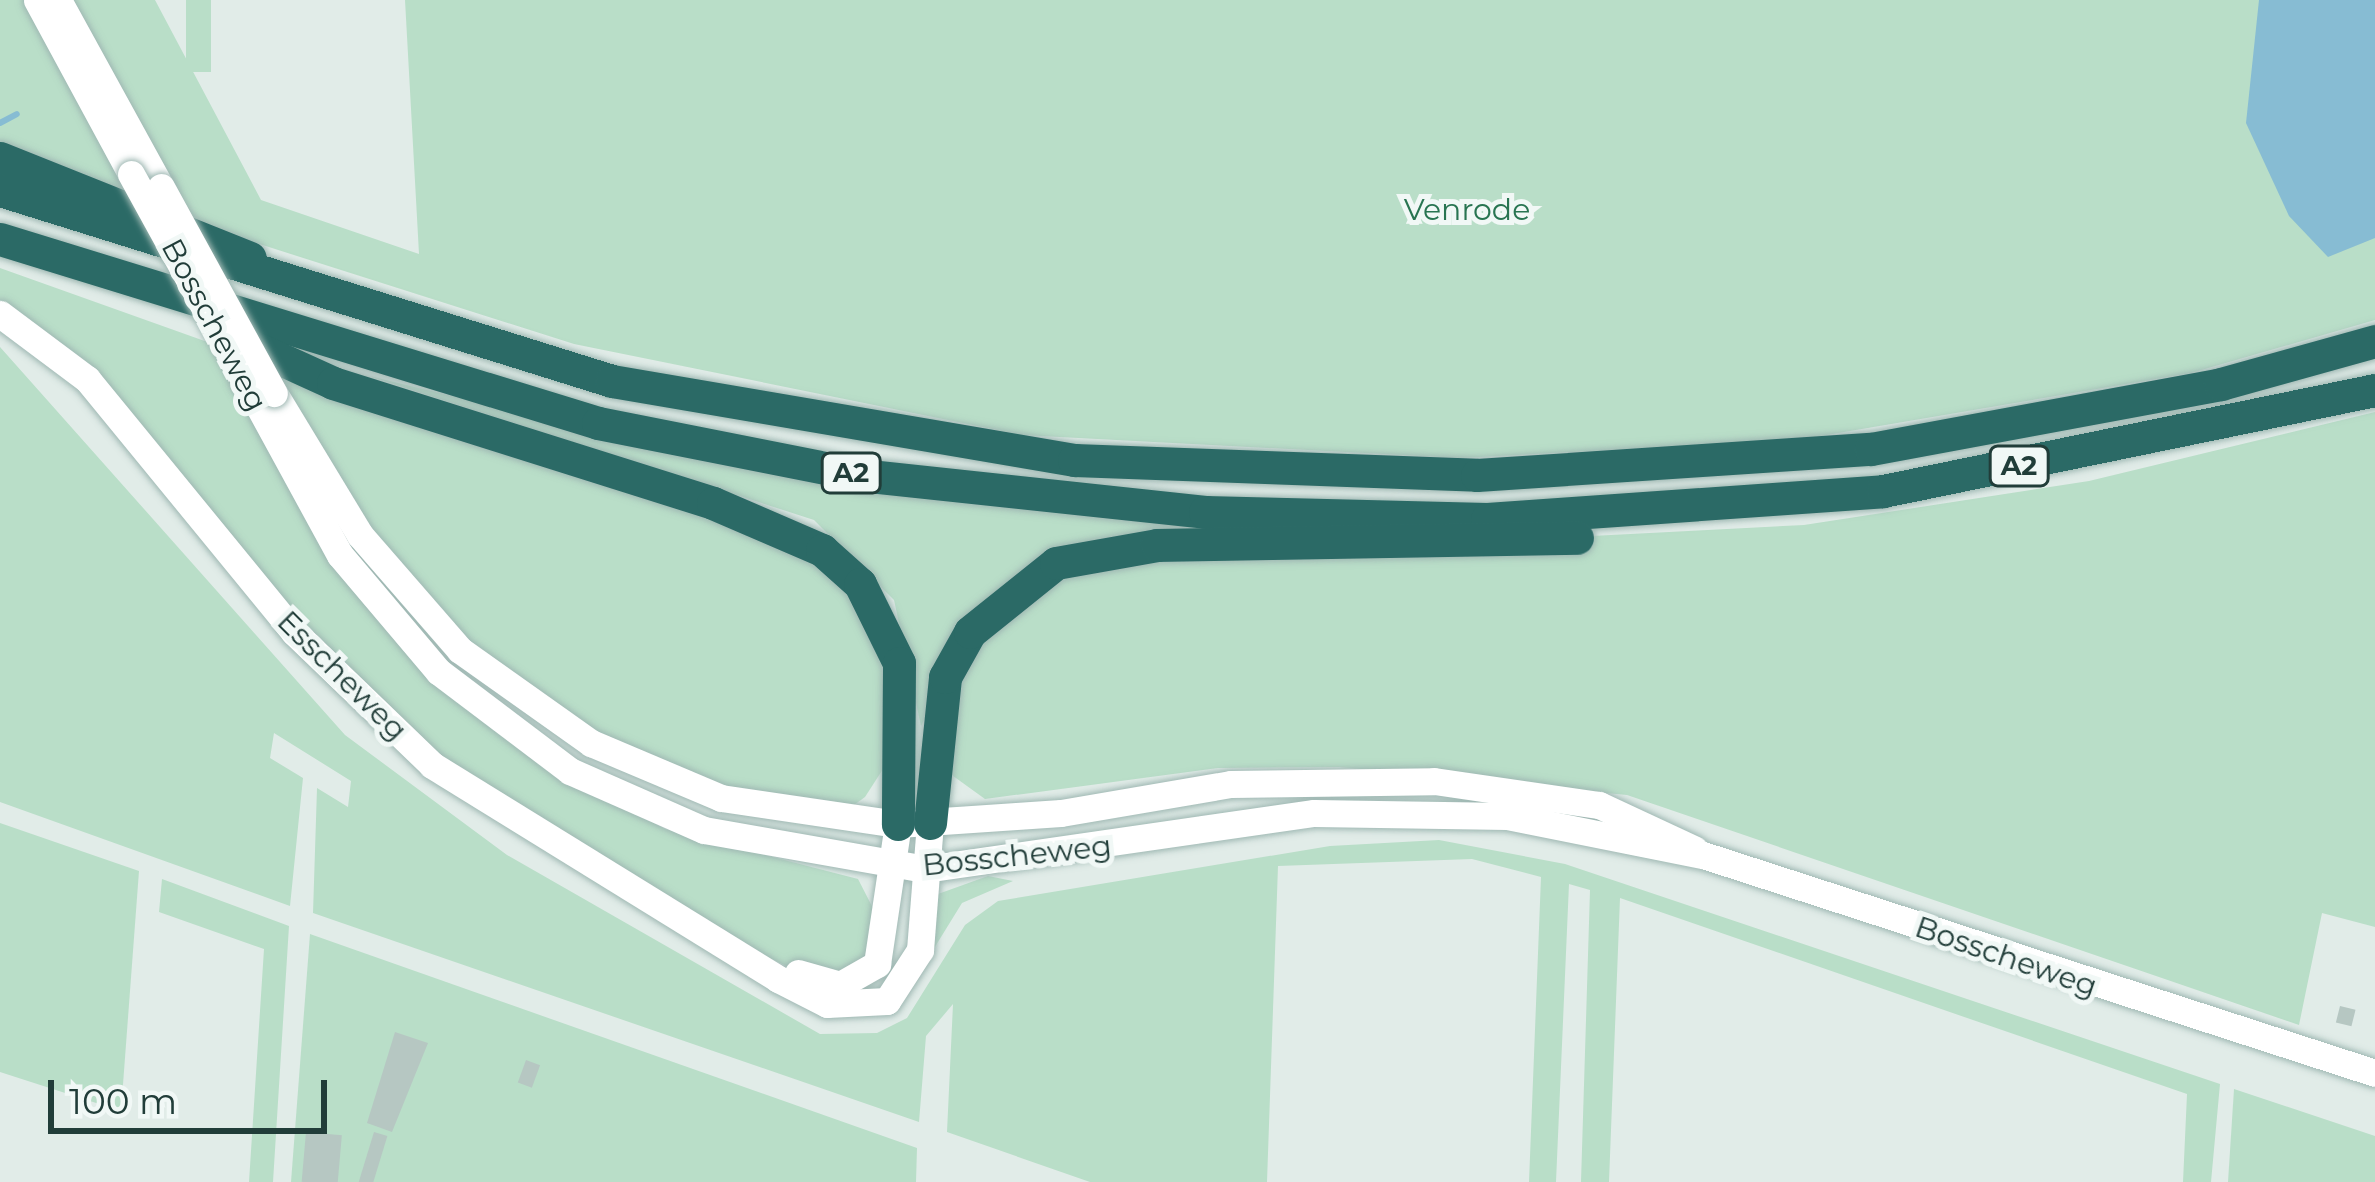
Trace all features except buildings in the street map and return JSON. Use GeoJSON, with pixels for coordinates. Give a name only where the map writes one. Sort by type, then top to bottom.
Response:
{"type":"FeatureCollection","features":[{"type":"Feature","properties":{"kind":"highway","name":"A2"},"geometry":{"type":"LineString","coordinates":[[0,158],[210,236],[326,299]]}},
{"type":"Feature","properties":{"kind":"highway","name":"A2"},"geometry":{"type":"LineString","coordinates":[[0,190],[326,299],[612,381],[845,426],[1074,460],[1326,476],[1671,468],[1871,449],[2221,384],[2375,341]]}},
{"type":"Feature","properties":{"kind":"highway","name":"A2"},"geometry":{"type":"LineString","coordinates":[[0,239],[455,385],[860,475],[1312,518],[1658,512],[1883,491],[2375,390]]}},
{"type":"Feature","properties":{"kind":"highway","name":"A2"},"geometry":{"type":"LineString","coordinates":[[70,262],[333,383],[713,503],[822,550],[860,584],[899,663],[914,824]]}},
{"type":"Feature","properties":{"kind":"highway","name":"A2"},"geometry":{"type":"LineString","coordinates":[[914,824],[945,677],[970,632],[1056,563],[1157,545],[1578,538],[1658,512]]}},
{"type":"Feature","properties":{"kind":"main road","name":"Bosscheweg"},"geometry":{"type":"LineString","coordinates":[[37,0],[340,555],[495,720],[606,790],[704,830],[894,867],[926,868],[1374,810],[1507,815],[1703,855]]}},
{"type":"Feature","properties":{"kind":"main road","name":"Bosscheweg"},"geometry":{"type":"LineString","coordinates":[[58,0],[274,393],[408,598],[513,693],[591,743],[722,798],[914,824],[1231,784],[1370,778],[1599,805],[1703,855],[2308,1060],[2375,1093]]}},
{"type":"Feature","properties":{"kind":"main road","name":"Esscheweg"},"geometry":{"type":"LineString","coordinates":[[0,314],[87,379],[294,632],[432,765],[827,1004],[887,1000],[920,950],[926,868]]}},
{"type":"Feature","properties":{"kind":"main road","name":"Esscheweg"},"geometry":{"type":"LineString","coordinates":[[752,959],[820,982],[859,979],[886,944],[894,867],[914,824]]}},
{"type":"Feature","properties":{"kind":"main road"},"geometry":{"type":"LineString","coordinates":[[914,824],[926,868]]}},
{"type":"Feature","properties":{"kind":"main road","name":"Bosscheweg"},"geometry":{"type":"LineString","coordinates":[[2308,1060],[2375,1073]]}},
{"type":"Feature","properties":{"kind":"green space"},"geometry":{"type":"Polygon","coordinates":[[[0,0],[28,0],[132,201],[0,144],[0,0]]]}},
{"type":"Feature","properties":{"kind":"green space","name":"Venrode"},"geometry":{"type":"Polygon","coordinates":[[[66,0],[155,0],[261,200],[419,254],[405,0],[2375,0],[2375,320],[2191,373],[1797,440],[1460,458],[1022,435],[574,344],[190,222],[66,0]]]}},
{"type":"Feature","properties":{"kind":"green space"},"geometry":{"type":"Polygon","coordinates":[[[186,0],[211,0],[211,72],[186,72],[186,0]]]}},
{"type":"Feature","properties":{"kind":"green space"},"geometry":{"type":"Polygon","coordinates":[[[0,268],[213,344],[315,527],[539,761],[665,829],[858,879],[876,914],[860,974],[791,968],[750,949],[489,795],[372,699],[0,304],[0,268]]]}},
{"type":"Feature","properties":{"kind":"green space"},"geometry":{"type":"Polygon","coordinates":[[[0,347],[345,735],[507,855],[820,1034],[877,1033],[907,1018],[965,925],[998,901],[1330,846],[1439,840],[1565,864],[2220,1084],[2211,1182],[2183,1182],[2187,1094],[1620,898],[1609,1182],[1581,1182],[1590,890],[1569,884],[1556,1182],[1529,1182],[1541,877],[1472,859],[1278,866],[1267,1182],[1090,1182],[947,1132],[953,1004],[926,1036],[919,1122],[313,913],[317,788],[348,807],[351,781],[274,733],[270,758],[303,778],[290,906],[0,802],[0,347]]]}},
{"type":"Feature","properties":{"kind":"green space"},"geometry":{"type":"Polygon","coordinates":[[[267,363],[831,560],[882,664],[885,766],[865,797],[847,810],[775,801],[656,765],[514,685],[382,555],[267,363]]]}},
{"type":"Feature","properties":{"kind":"green space"},"geometry":{"type":"Polygon","coordinates":[[[369,376],[806,481],[1252,532],[1025,570],[990,598],[921,726],[894,600],[814,520],[369,376]]]}},
{"type":"Feature","properties":{"kind":"green space"},"geometry":{"type":"Polygon","coordinates":[[[2375,412],[2375,927],[2322,913],[2299,1025],[1627,795],[1339,767],[1218,768],[985,799],[949,773],[955,692],[974,650],[1037,587],[1103,561],[1804,525],[2089,481],[2375,412]]]}},
{"type":"Feature","properties":{"kind":"green space"},"geometry":{"type":"Polygon","coordinates":[[[0,823],[139,871],[121,1111],[0,1072],[0,823]]]}},
{"type":"Feature","properties":{"kind":"green space"},"geometry":{"type":"Polygon","coordinates":[[[988,876],[1013,881],[962,903],[925,963],[938,894],[988,876]]]}},
{"type":"Feature","properties":{"kind":"green space"},"geometry":{"type":"Polygon","coordinates":[[[162,879],[289,926],[273,1182],[249,1182],[264,949],[159,912],[162,879]]]}},
{"type":"Feature","properties":{"kind":"green space"},"geometry":{"type":"Polygon","coordinates":[[[310,934],[917,1148],[916,1182],[291,1182],[310,934]]]}},
{"type":"Feature","properties":{"kind":"green space"},"geometry":{"type":"Polygon","coordinates":[[[2234,1089],[2375,1136],[2375,1182],[2228,1182],[2234,1089]]]}},
{"type":"Feature","properties":{"kind":"water"},"geometry":{"type":"Polygon","coordinates":[[[2259,0],[2375,0],[2375,238],[2328,257],[2289,216],[2246,123],[2259,0]]]}},
{"type":"Feature","properties":{"kind":"waterway"},"geometry":{"type":"LineString","coordinates":[[0,123],[17,114]]}}]}
